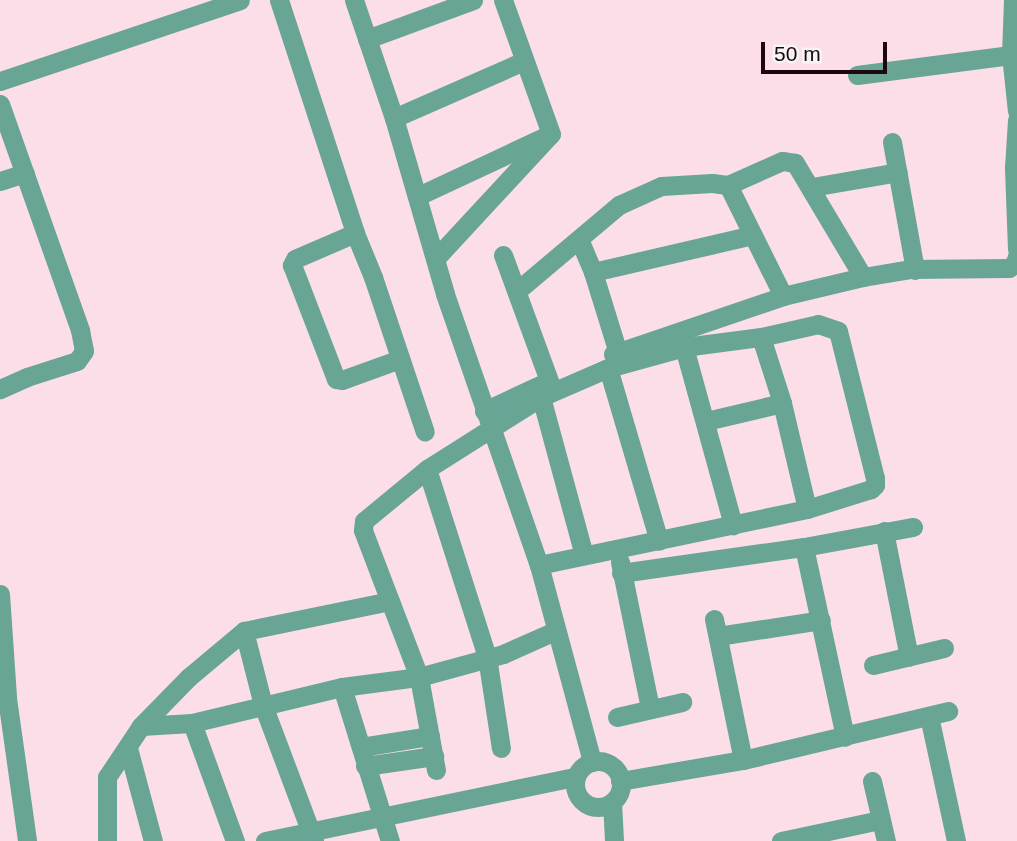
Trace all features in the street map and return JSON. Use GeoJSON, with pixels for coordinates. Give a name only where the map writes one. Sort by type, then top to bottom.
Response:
{"type":"FeatureCollection","features":[{"type":"Feature","properties":{"kind":"street"},"geometry":{"type":"LineString","coordinates":[[0,81],[240,0]]}},
{"type":"Feature","properties":{"kind":"street"},"geometry":{"type":"LineString","coordinates":[[279,0],[355,233],[425,432]]}},
{"type":"Feature","properties":{"kind":"street"},"geometry":{"type":"LineString","coordinates":[[354,0],[394,118],[487,421],[539,565],[592,762]]}},
{"type":"Feature","properties":{"kind":"street"},"geometry":{"type":"LineString","coordinates":[[367,39],[473,0]]}},
{"type":"Feature","properties":{"kind":"street"},"geometry":{"type":"LineString","coordinates":[[503,0],[551,134]]}},
{"type":"Feature","properties":{"kind":"street"},"geometry":{"type":"LineString","coordinates":[[1013,0],[1011,55],[1017,111]]}},
{"type":"Feature","properties":{"kind":"street"},"geometry":{"type":"LineString","coordinates":[[858,75],[1011,55]]}},
{"type":"Feature","properties":{"kind":"street"},"geometry":{"type":"LineString","coordinates":[[394,118],[524,61]]}},
{"type":"Feature","properties":{"kind":"street"},"geometry":{"type":"LineString","coordinates":[[0,104],[80,330],[84,351],[77,361],[0,389]]}},
{"type":"Feature","properties":{"kind":"street"},"geometry":{"type":"LineString","coordinates":[[1017,120],[1014,168],[1017,249]]}},
{"type":"Feature","properties":{"kind":"street"},"geometry":{"type":"LineString","coordinates":[[418,196],[551,134]]}},
{"type":"Feature","properties":{"kind":"street"},"geometry":{"type":"LineString","coordinates":[[436,258],[551,134]]}},
{"type":"Feature","properties":{"kind":"street"},"geometry":{"type":"LineString","coordinates":[[892,142],[915,270]]}},
{"type":"Feature","properties":{"kind":"street"},"geometry":{"type":"LineString","coordinates":[[518,290],[619,205],[661,186],[689,183],[728,185],[790,160],[799,166],[863,276]]}},
{"type":"Feature","properties":{"kind":"street"},"geometry":{"type":"LineString","coordinates":[[811,187],[898,172]]}},
{"type":"Feature","properties":{"kind":"street"},"geometry":{"type":"LineString","coordinates":[[0,181],[25,173]]}},
{"type":"Feature","properties":{"kind":"street"},"geometry":{"type":"LineString","coordinates":[[728,185],[783,296]]}},
{"type":"Feature","properties":{"kind":"street"},"geometry":{"type":"LineString","coordinates":[[355,233],[295,259],[292,265],[337,379],[342,380],[400,359]]}},
{"type":"Feature","properties":{"kind":"street"},"geometry":{"type":"LineString","coordinates":[[593,271],[753,236]]}},
{"type":"Feature","properties":{"kind":"street"},"geometry":{"type":"LineString","coordinates":[[579,239],[593,271],[659,541]]}},
{"type":"Feature","properties":{"kind":"street"},"geometry":{"type":"LineString","coordinates":[[503,255],[518,290],[545,389],[584,555]]}},
{"type":"Feature","properties":{"kind":"street"},"geometry":{"type":"LineString","coordinates":[[363,756],[435,763],[419,677],[362,526],[487,421],[545,389],[613,360],[783,296],[863,276],[915,270],[1009,268],[1013,267],[1017,256]]}},
{"type":"Feature","properties":{"kind":"street"},"geometry":{"type":"LineString","coordinates":[[539,565],[807,509],[875,485],[838,331],[818,324],[761,337],[613,360]]}},
{"type":"Feature","properties":{"kind":"street"},"geometry":{"type":"LineString","coordinates":[[761,337],[782,402],[807,509]]}},
{"type":"Feature","properties":{"kind":"street"},"geometry":{"type":"LineString","coordinates":[[684,347],[733,525]]}},
{"type":"Feature","properties":{"kind":"street"},"geometry":{"type":"LineString","coordinates":[[706,421],[782,402]]}},
{"type":"Feature","properties":{"kind":"street"},"geometry":{"type":"LineString","coordinates":[[427,469],[487,657],[501,748]]}},
{"type":"Feature","properties":{"kind":"street"},"geometry":{"type":"LineString","coordinates":[[650,708],[620,568],[804,547],[913,527]]}},
{"type":"Feature","properties":{"kind":"street"},"geometry":{"type":"LineString","coordinates":[[884,531],[909,657]]}},
{"type":"Feature","properties":{"kind":"street"},"geometry":{"type":"LineString","coordinates":[[804,547],[845,737]]}},
{"type":"Feature","properties":{"kind":"street"},"geometry":{"type":"LineString","coordinates":[[0,594],[6,698],[27,841]]}},
{"type":"Feature","properties":{"kind":"street"},"geometry":{"type":"LineString","coordinates":[[107,841],[107,777],[141,726],[189,677],[244,631],[390,601]]}},
{"type":"Feature","properties":{"kind":"street"},"geometry":{"type":"LineString","coordinates":[[743,760],[716,628],[821,620]]}},
{"type":"Feature","properties":{"kind":"street"},"geometry":{"type":"LineString","coordinates":[[244,631],[263,705],[312,837]]}},
{"type":"Feature","properties":{"kind":"street"},"geometry":{"type":"LineString","coordinates":[[141,726],[192,723],[342,687],[419,677],[520,648],[555,631]]}},
{"type":"Feature","properties":{"kind":"street"},"geometry":{"type":"LineString","coordinates":[[873,665],[944,648]]}},
{"type":"Feature","properties":{"kind":"street"},"geometry":{"type":"LineString","coordinates":[[342,687],[390,841]]}},
{"type":"Feature","properties":{"kind":"street"},"geometry":{"type":"LineString","coordinates":[[617,717],[682,702]]}},
{"type":"Feature","properties":{"kind":"street"},"geometry":{"type":"LineString","coordinates":[[620,781],[743,760],[939,713],[956,841]]}},
{"type":"Feature","properties":{"kind":"street"},"geometry":{"type":"LineString","coordinates":[[192,723],[235,841]]}},
{"type":"Feature","properties":{"kind":"street"},"geometry":{"type":"LineString","coordinates":[[363,756],[430,736]]}},
{"type":"Feature","properties":{"kind":"street"},"geometry":{"type":"LineString","coordinates":[[128,748],[153,841]]}},
{"type":"Feature","properties":{"kind":"street"},"geometry":{"type":"LineString","coordinates":[[265,841],[312,837],[382,815],[575,777],[582,767],[592,762],[610,765],[620,781],[617,796],[612,802],[594,807],[585,803],[578,796],[575,777]]}},
{"type":"Feature","properties":{"kind":"street"},"geometry":{"type":"LineString","coordinates":[[872,781],[886,841]]}},
{"type":"Feature","properties":{"kind":"street"},"geometry":{"type":"LineString","coordinates":[[612,802],[614,841]]}},
{"type":"Feature","properties":{"kind":"street"},"geometry":{"type":"LineString","coordinates":[[781,841],[880,820]]}}]}
